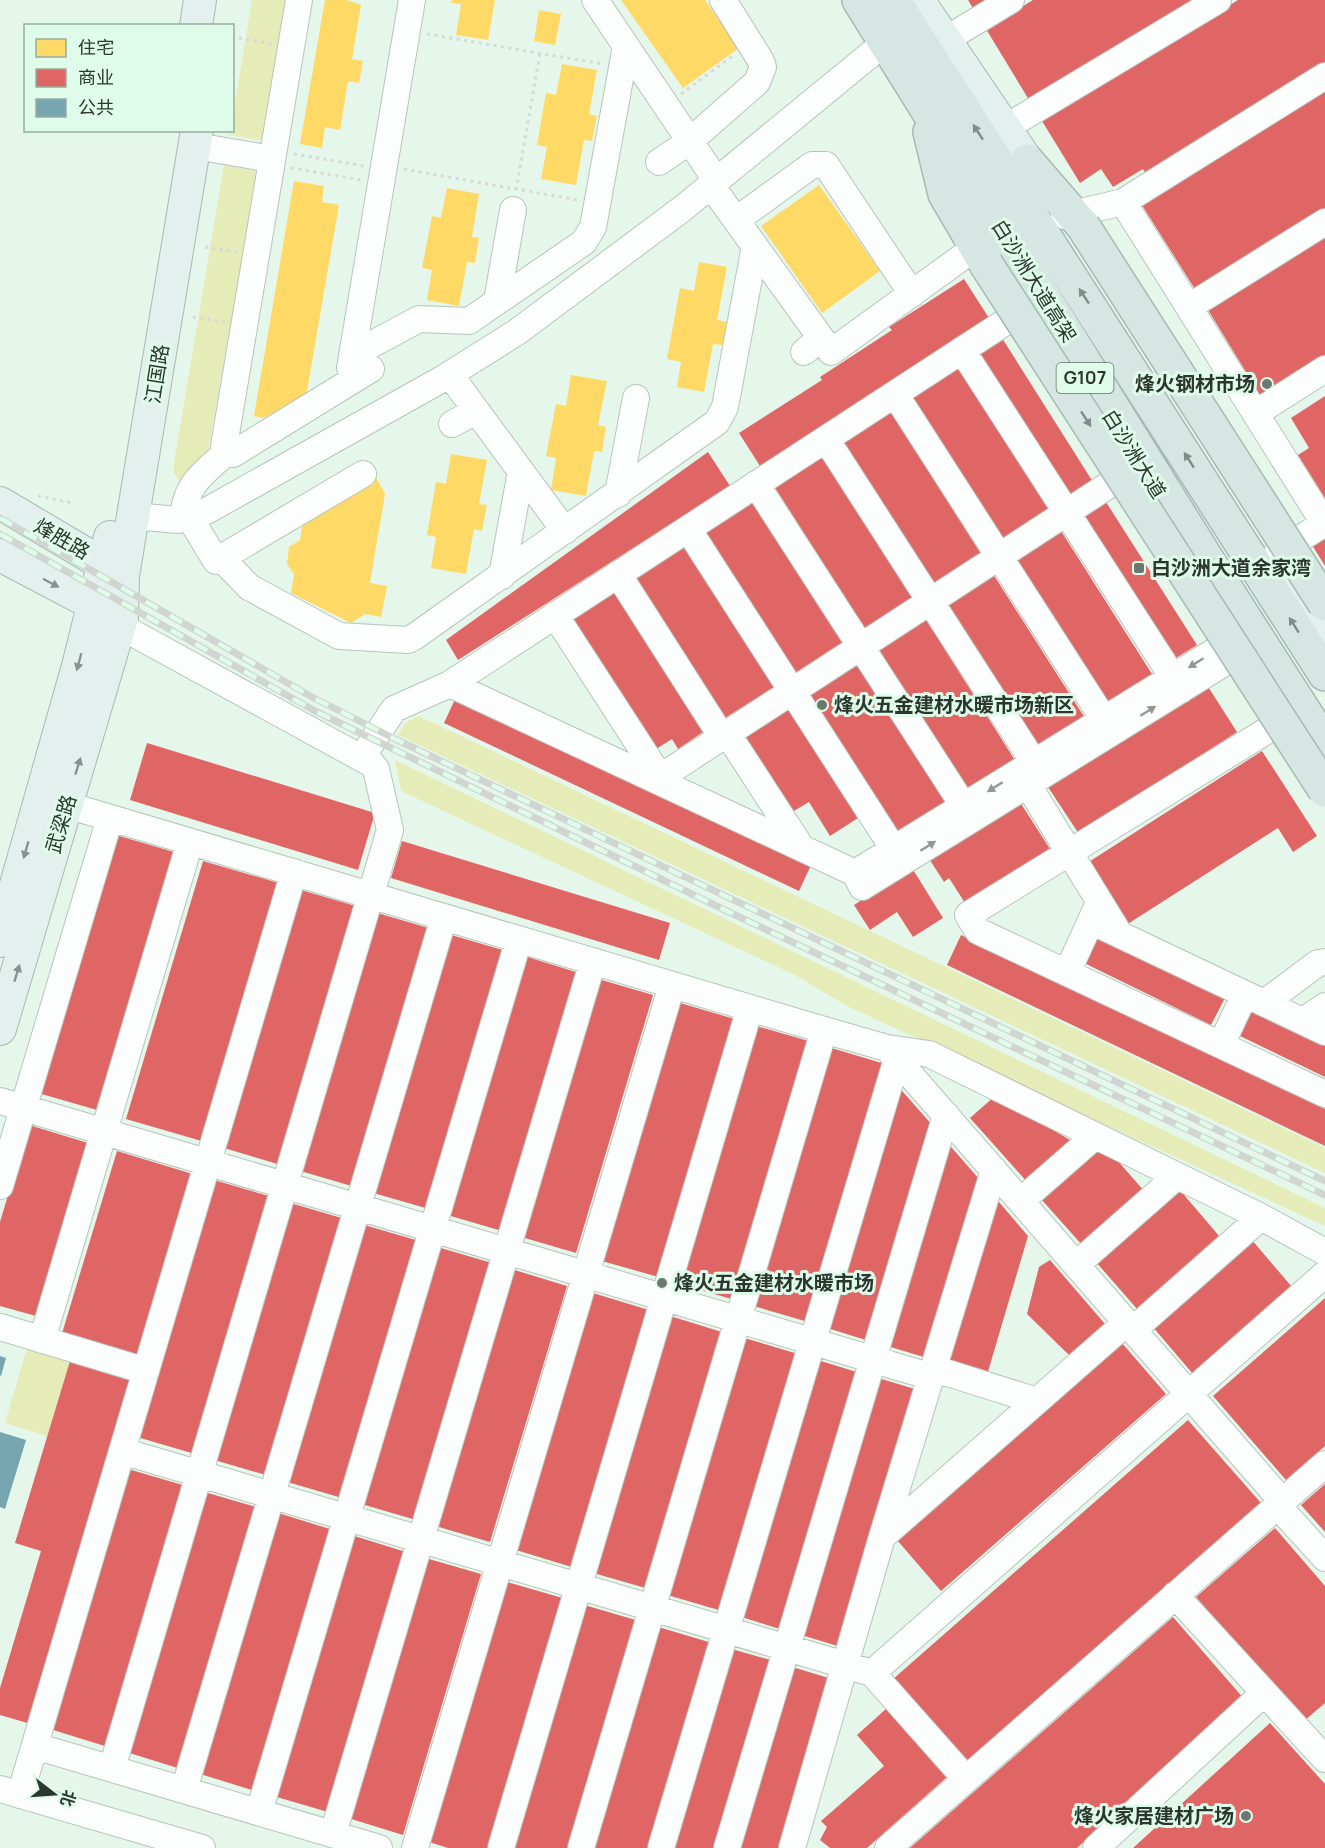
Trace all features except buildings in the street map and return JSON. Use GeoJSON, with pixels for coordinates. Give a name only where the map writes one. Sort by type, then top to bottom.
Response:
{"type":"FeatureCollection","features":[{"type":"Feature","properties":{"kind":"highway","name":"白沙洲大道高架"},"geometry":{"type":"LineString","coordinates":[[859,0],[1210,564],[1325,744]]}},
{"type":"Feature","properties":{"kind":"highway","name":"白沙洲大道高架"},"geometry":{"type":"LineString","coordinates":[[893,0],[1325,674]]}},
{"type":"Feature","properties":{"kind":"highway"},"geometry":{"type":"LineString","coordinates":[[930,130],[945,194],[981,255],[1325,790]]}},
{"type":"Feature","properties":{"kind":"highway"},"geometry":{"type":"LineString","coordinates":[[1027,161],[1074,219],[1322,614]]}},
{"type":"Feature","properties":{"kind":"main road"},"geometry":{"type":"LineString","coordinates":[[196,24],[200,0]]}},
{"type":"Feature","properties":{"kind":"main road"},"geometry":{"type":"LineString","coordinates":[[219,0],[225,24]]}},
{"type":"Feature","properties":{"kind":"main road","name":"白沙洲大道"},"geometry":{"type":"LineString","coordinates":[[846,0],[1325,756]]}},
{"type":"Feature","properties":{"kind":"main road"},"geometry":{"type":"LineString","coordinates":[[918,0],[1027,161]]}},
{"type":"Feature","properties":{"kind":"main road","name":"江国路"},"geometry":{"type":"LineString","coordinates":[[93,605],[114,570],[134,516],[190,136]]}},
{"type":"Feature","properties":{"kind":"main road","name":"江国路"},"geometry":{"type":"LineString","coordinates":[[121,622],[114,570],[190,136]]}},
{"type":"Feature","properties":{"kind":"main road"},"geometry":{"type":"LineString","coordinates":[[1074,219],[1123,304],[1277,553],[1322,614]]}},
{"type":"Feature","properties":{"kind":"main road","name":"烽胜路"},"geometry":{"type":"LineString","coordinates":[[0,503],[114,570]]}},
{"type":"Feature","properties":{"kind":"main road"},"geometry":{"type":"LineString","coordinates":[[0,555],[121,622]]}},
{"type":"Feature","properties":{"kind":"main road","name":"武梁路"},"geometry":{"type":"LineString","coordinates":[[0,1029],[54,801],[93,605]]}},
{"type":"Feature","properties":{"kind":"main road","name":"武梁路"},"geometry":{"type":"LineString","coordinates":[[0,941],[121,622]]}},
{"type":"Feature","properties":{"kind":"street"},"geometry":{"type":"LineString","coordinates":[[299,0],[224,446],[233,454],[347,383],[362,362],[419,320],[463,323],[584,242],[593,227],[625,57]]}},
{"type":"Feature","properties":{"kind":"street"},"geometry":{"type":"LineString","coordinates":[[362,362],[383,172],[412,0]]}},
{"type":"Feature","properties":{"kind":"street"},"geometry":{"type":"LineString","coordinates":[[595,0],[625,57],[666,105],[740,216],[812,345],[831,352],[912,294],[981,255]]}},
{"type":"Feature","properties":{"kind":"street"},"geometry":{"type":"LineString","coordinates":[[662,166],[693,145],[762,75],[761,62],[723,0]]}},
{"type":"Feature","properties":{"kind":"street"},"geometry":{"type":"LineString","coordinates":[[945,40],[1011,0]]}},
{"type":"Feature","properties":{"kind":"street"},"geometry":{"type":"LineString","coordinates":[[1005,128],[1218,0]]}},
{"type":"Feature","properties":{"kind":"street"},"geometry":{"type":"LineString","coordinates":[[134,516],[192,517],[450,375],[526,326],[624,254],[878,49]]}},
{"type":"Feature","properties":{"kind":"street"},"geometry":{"type":"LineString","coordinates":[[1074,219],[1123,202],[1325,76]]}},
{"type":"Feature","properties":{"kind":"street"},"geometry":{"type":"LineString","coordinates":[[190,136],[272,158]]}},
{"type":"Feature","properties":{"kind":"street"},"geometry":{"type":"LineString","coordinates":[[740,216],[812,165],[826,165],[912,294]]}},
{"type":"Feature","properties":{"kind":"street"},"geometry":{"type":"LineString","coordinates":[[497,301],[515,200]]}},
{"type":"Feature","properties":{"kind":"street"},"geometry":{"type":"LineString","coordinates":[[1123,202],[1325,523],[1277,553]]}},
{"type":"Feature","properties":{"kind":"street"},"geometry":{"type":"LineString","coordinates":[[1189,307],[1325,222]]}},
{"type":"Feature","properties":{"kind":"street"},"geometry":{"type":"LineString","coordinates":[[229,450],[191,486],[184,504],[249,587],[339,636],[408,640],[711,428],[722,415],[755,246]]}},
{"type":"Feature","properties":{"kind":"street"},"geometry":{"type":"LineString","coordinates":[[362,757],[394,709],[450,684],[1036,302]]}},
{"type":"Feature","properties":{"kind":"street"},"geometry":{"type":"LineString","coordinates":[[962,350],[1177,684]]}},
{"type":"Feature","properties":{"kind":"street"},"geometry":{"type":"LineString","coordinates":[[1256,413],[1325,369]]}},
{"type":"Feature","properties":{"kind":"street"},"geometry":{"type":"LineString","coordinates":[[450,375],[565,531]]}},
{"type":"Feature","properties":{"kind":"street"},"geometry":{"type":"LineString","coordinates":[[895,394],[1108,726]]}},
{"type":"Feature","properties":{"kind":"street"},"geometry":{"type":"LineString","coordinates":[[618,494],[636,398]]}},
{"type":"Feature","properties":{"kind":"street"},"geometry":{"type":"LineString","coordinates":[[452,424],[476,411]]}},
{"type":"Feature","properties":{"kind":"street"},"geometry":{"type":"LineString","coordinates":[[826,439],[930,601],[1031,774],[1095,911],[1120,935],[1314,1027],[1325,1006]]}},
{"type":"Feature","properties":{"kind":"street"},"geometry":{"type":"LineString","coordinates":[[658,779],[1141,465]]}},
{"type":"Feature","properties":{"kind":"street"},"geometry":{"type":"LineString","coordinates":[[501,576],[521,471]]}},
{"type":"Feature","properties":{"kind":"street"},"geometry":{"type":"LineString","coordinates":[[223,556],[363,474]]}},
{"type":"Feature","properties":{"kind":"street"},"geometry":{"type":"LineString","coordinates":[[756,484],[968,813]]}},
{"type":"Feature","properties":{"kind":"street"},"geometry":{"type":"LineString","coordinates":[[688,529],[898,856]]}},
{"type":"Feature","properties":{"kind":"street"},"geometry":{"type":"LineString","coordinates":[[618,574],[801,848]]}},
{"type":"Feature","properties":{"kind":"street"},"geometry":{"type":"LineString","coordinates":[[555,615],[658,779]]}},
{"type":"Feature","properties":{"kind":"street"},"geometry":{"type":"LineString","coordinates":[[112,1768],[390,830],[376,769],[362,757],[121,622]]}},
{"type":"Feature","properties":{"kind":"street"},"geometry":{"type":"LineString","coordinates":[[450,684],[658,779],[855,873],[862,887],[898,856],[1250,638]]}},
{"type":"Feature","properties":{"kind":"street"},"geometry":{"type":"LineString","coordinates":[[1297,712],[968,915],[978,931],[1325,1094]]}},
{"type":"Feature","properties":{"kind":"street"},"geometry":{"type":"LineString","coordinates":[[54,801],[824,1030],[892,1053],[928,1054],[1261,1217],[1325,1252]]}},
{"type":"Feature","properties":{"kind":"street"},"geometry":{"type":"LineString","coordinates":[[0,1186],[12,1104],[110,818]]}},
{"type":"Feature","properties":{"kind":"street"},"geometry":{"type":"LineString","coordinates":[[42,1340],[190,842]]}},
{"type":"Feature","properties":{"kind":"street"},"geometry":{"type":"LineString","coordinates":[[202,1848],[10,1792],[35,1746],[294,872]]}},
{"type":"Feature","properties":{"kind":"street"},"geometry":{"type":"LineString","coordinates":[[1066,973],[1095,911]]}},
{"type":"Feature","properties":{"kind":"street"},"geometry":{"type":"LineString","coordinates":[[184,1790],[444,917]]}},
{"type":"Feature","properties":{"kind":"street"},"geometry":{"type":"LineString","coordinates":[[260,1812],[519,939]]}},
{"type":"Feature","properties":{"kind":"street"},"geometry":{"type":"LineString","coordinates":[[333,1834],[592,961]]}},
{"type":"Feature","properties":{"kind":"street"},"geometry":{"type":"LineString","coordinates":[[1221,1045],[1255,999],[1318,963],[1325,962]]}},
{"type":"Feature","properties":{"kind":"street"},"geometry":{"type":"LineString","coordinates":[[415,1848],[672,985]]}},
{"type":"Feature","properties":{"kind":"street"},"geometry":{"type":"LineString","coordinates":[[501,1848],[750,1008]]}},
{"type":"Feature","properties":{"kind":"street"},"geometry":{"type":"LineString","coordinates":[[581,1848],[824,1030]]}},
{"type":"Feature","properties":{"kind":"street"},"geometry":{"type":"LineString","coordinates":[[892,1053],[1189,1394],[1325,1558]]}},
{"type":"Feature","properties":{"kind":"street"},"geometry":{"type":"LineString","coordinates":[[661,1848],[812,1342],[892,1053]]}},
{"type":"Feature","properties":{"kind":"street"},"geometry":{"type":"LineString","coordinates":[[12,1104],[872,1360],[933,1373],[1036,1401]]}},
{"type":"Feature","properties":{"kind":"street"},"geometry":{"type":"LineString","coordinates":[[727,1848],[946,1115]]}},
{"type":"Feature","properties":{"kind":"street"},"geometry":{"type":"LineString","coordinates":[[1021,1201],[1095,1136]]}},
{"type":"Feature","properties":{"kind":"street"},"geometry":{"type":"LineString","coordinates":[[792,1848],[882,1537],[994,1170]]}},
{"type":"Feature","properties":{"kind":"street"},"geometry":{"type":"LineString","coordinates":[[1076,1265],[1177,1176]]}},
{"type":"Feature","properties":{"kind":"street"},"geometry":{"type":"LineString","coordinates":[[882,1537],[1036,1401],[1261,1217]]}},
{"type":"Feature","properties":{"kind":"street"},"geometry":{"type":"LineString","coordinates":[[872,1673],[1325,1274]]}},
{"type":"Feature","properties":{"kind":"street"},"geometry":{"type":"LineString","coordinates":[[0,1327],[146,1371]]}},
{"type":"Feature","properties":{"kind":"street"},"geometry":{"type":"LineString","coordinates":[[122,1451],[872,1673],[966,1779]]}},
{"type":"Feature","properties":{"kind":"street"},"geometry":{"type":"LineString","coordinates":[[888,1848],[1325,1464]]}},
{"type":"Feature","properties":{"kind":"street"},"geometry":{"type":"LineString","coordinates":[[1175,1595],[1264,1693],[1316,1733],[1325,1759]]}},
{"type":"Feature","properties":{"kind":"street"},"geometry":{"type":"LineString","coordinates":[[1096,1848],[1264,1693]]}},
{"type":"Feature","properties":{"kind":"street"},"geometry":{"type":"LineString","coordinates":[[35,1746],[379,1848]]}},
{"type":"Feature","properties":{"kind":"path"},"geometry":{"type":"LineString","coordinates":[[407,30],[540,53],[625,57]]}},
{"type":"Feature","properties":{"kind":"path"},"geometry":{"type":"LineString","coordinates":[[234,34],[291,47]]}},
{"type":"Feature","properties":{"kind":"path"},"geometry":{"type":"LineString","coordinates":[[666,105],[750,44]]}},
{"type":"Feature","properties":{"kind":"path"},"geometry":{"type":"LineString","coordinates":[[515,200],[540,53]]}},
{"type":"Feature","properties":{"kind":"path"},"geometry":{"type":"LineString","coordinates":[[272,158],[383,172]]}},
{"type":"Feature","properties":{"kind":"path"},"geometry":{"type":"LineString","coordinates":[[272,158],[383,172],[515,200],[597,203]]}},
{"type":"Feature","properties":{"kind":"path"},"geometry":{"type":"LineString","coordinates":[[204,247],[256,255]]}},
{"type":"Feature","properties":{"kind":"path"},"geometry":{"type":"LineString","coordinates":[[193,317],[244,326]]}},
{"type":"Feature","properties":{"kind":"green space"},"geometry":{"type":"Polygon","coordinates":[[[252,0],[286,0],[263,141],[229,135],[230,132],[234,132],[234,109],[252,0]]]}},
{"type":"Feature","properties":{"kind":"green space"},"geometry":{"type":"Polygon","coordinates":[[[224,165],[257,171],[206,464],[182,485],[174,473],[174,462],[224,165]]]}},
{"type":"Feature","properties":{"kind":"green space"},"geometry":{"type":"Polygon","coordinates":[[[419,716],[1325,1148],[1325,1173],[398,735],[405,723],[419,716]]]}},
{"type":"Feature","properties":{"kind":"green space"},"geometry":{"type":"Polygon","coordinates":[[[395,760],[1325,1208],[1325,1226],[847,1006],[795,975],[401,791],[395,760]]]}},
{"type":"Feature","properties":{"kind":"green space"},"geometry":{"type":"Polygon","coordinates":[[[27,1348],[70,1361],[47,1436],[5,1423],[27,1348]]]}},
{"type":"Feature","properties":{"kind":"railway"},"geometry":{"type":"LineString","coordinates":[[0,518],[312,697],[395,739],[1325,1181]]}},
{"type":"Feature","properties":{"kind":"railway"},"geometry":{"type":"LineString","coordinates":[[0,534],[315,711],[731,913],[1325,1195]]}},
{"type":"Feature","properties":{"kind":"place","name":"烽火钢材市场"},"geometry":{"type":"Point","coordinates":[1267,384]}},
{"type":"Feature","properties":{"kind":"place","name":"白沙洲大道余家湾"},"geometry":{"type":"Point","coordinates":[1139,568]}},
{"type":"Feature","properties":{"kind":"place","name":"烽火五金建材水暖市场新区"},"geometry":{"type":"Point","coordinates":[822,705]}},
{"type":"Feature","properties":{"kind":"place","name":"烽火五金建材水暖市场"},"geometry":{"type":"Point","coordinates":[662,1283]}},
{"type":"Feature","properties":{"kind":"place","name":"烽火家居建材广场"},"geometry":{"type":"Point","coordinates":[1246,1816]}}]}
